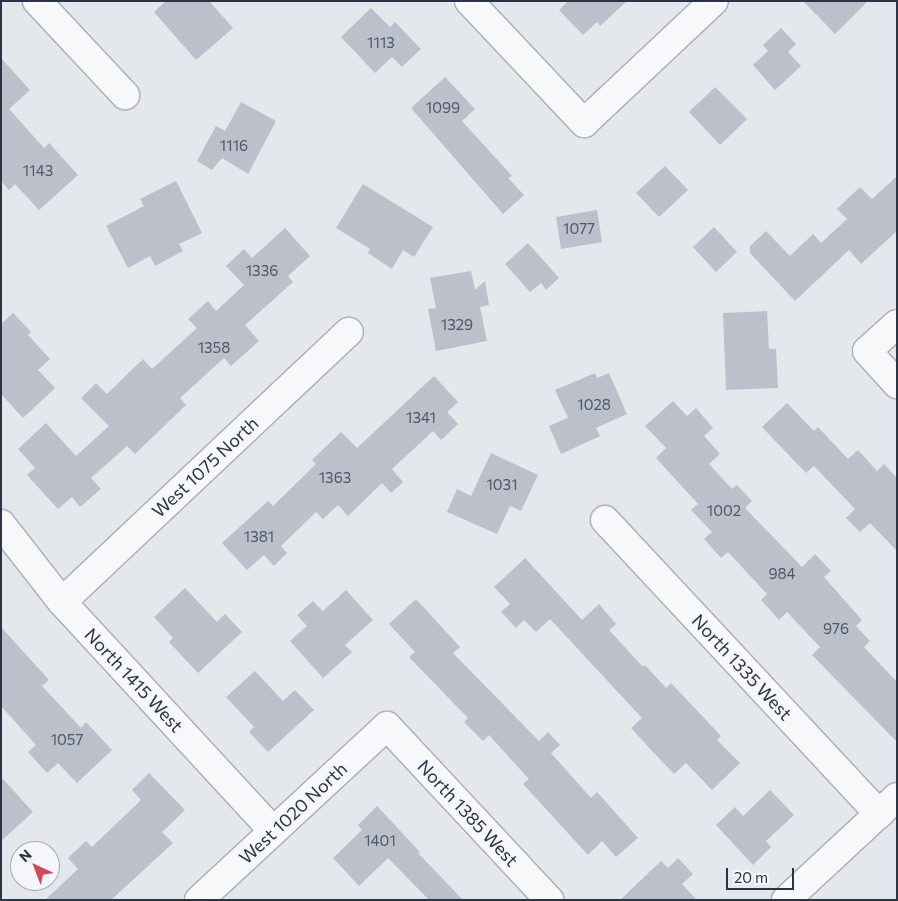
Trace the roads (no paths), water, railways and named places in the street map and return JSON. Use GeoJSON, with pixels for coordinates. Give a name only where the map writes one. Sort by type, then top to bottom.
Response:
{"type":"FeatureCollection","features":[{"type":"Feature","properties":{"kind":"street"},"geometry":{"type":"LineString","coordinates":[[37,1],[125,95]]}},
{"type":"Feature","properties":{"kind":"street"},"geometry":{"type":"LineString","coordinates":[[469,1],[584,123],[714,1]]}},
{"type":"Feature","properties":{"kind":"street"},"geometry":{"type":"LineString","coordinates":[[897,324],[867,352],[897,384]]}},
{"type":"Feature","properties":{"kind":"street","name":"West 1075 North"},"geometry":{"type":"LineString","coordinates":[[62,602],[349,332]]}},
{"type":"Feature","properties":{"kind":"street","name":"North 1335 West"},"geometry":{"type":"LineString","coordinates":[[606,520],[888,806]]}},
{"type":"Feature","properties":{"kind":"street","name":"North 1415 West"},"geometry":{"type":"LineString","coordinates":[[1,524],[62,602],[273,831]]}},
{"type":"Feature","properties":{"kind":"street","name":"West 1020 North"},"geometry":{"type":"LineString","coordinates":[[199,900],[387,726]]}},
{"type":"Feature","properties":{"kind":"street","name":"North 1385 West"},"geometry":{"type":"LineString","coordinates":[[387,726],[549,900]]}},
{"type":"Feature","properties":{"kind":"street"},"geometry":{"type":"LineString","coordinates":[[786,900],[888,806]]}}]}
